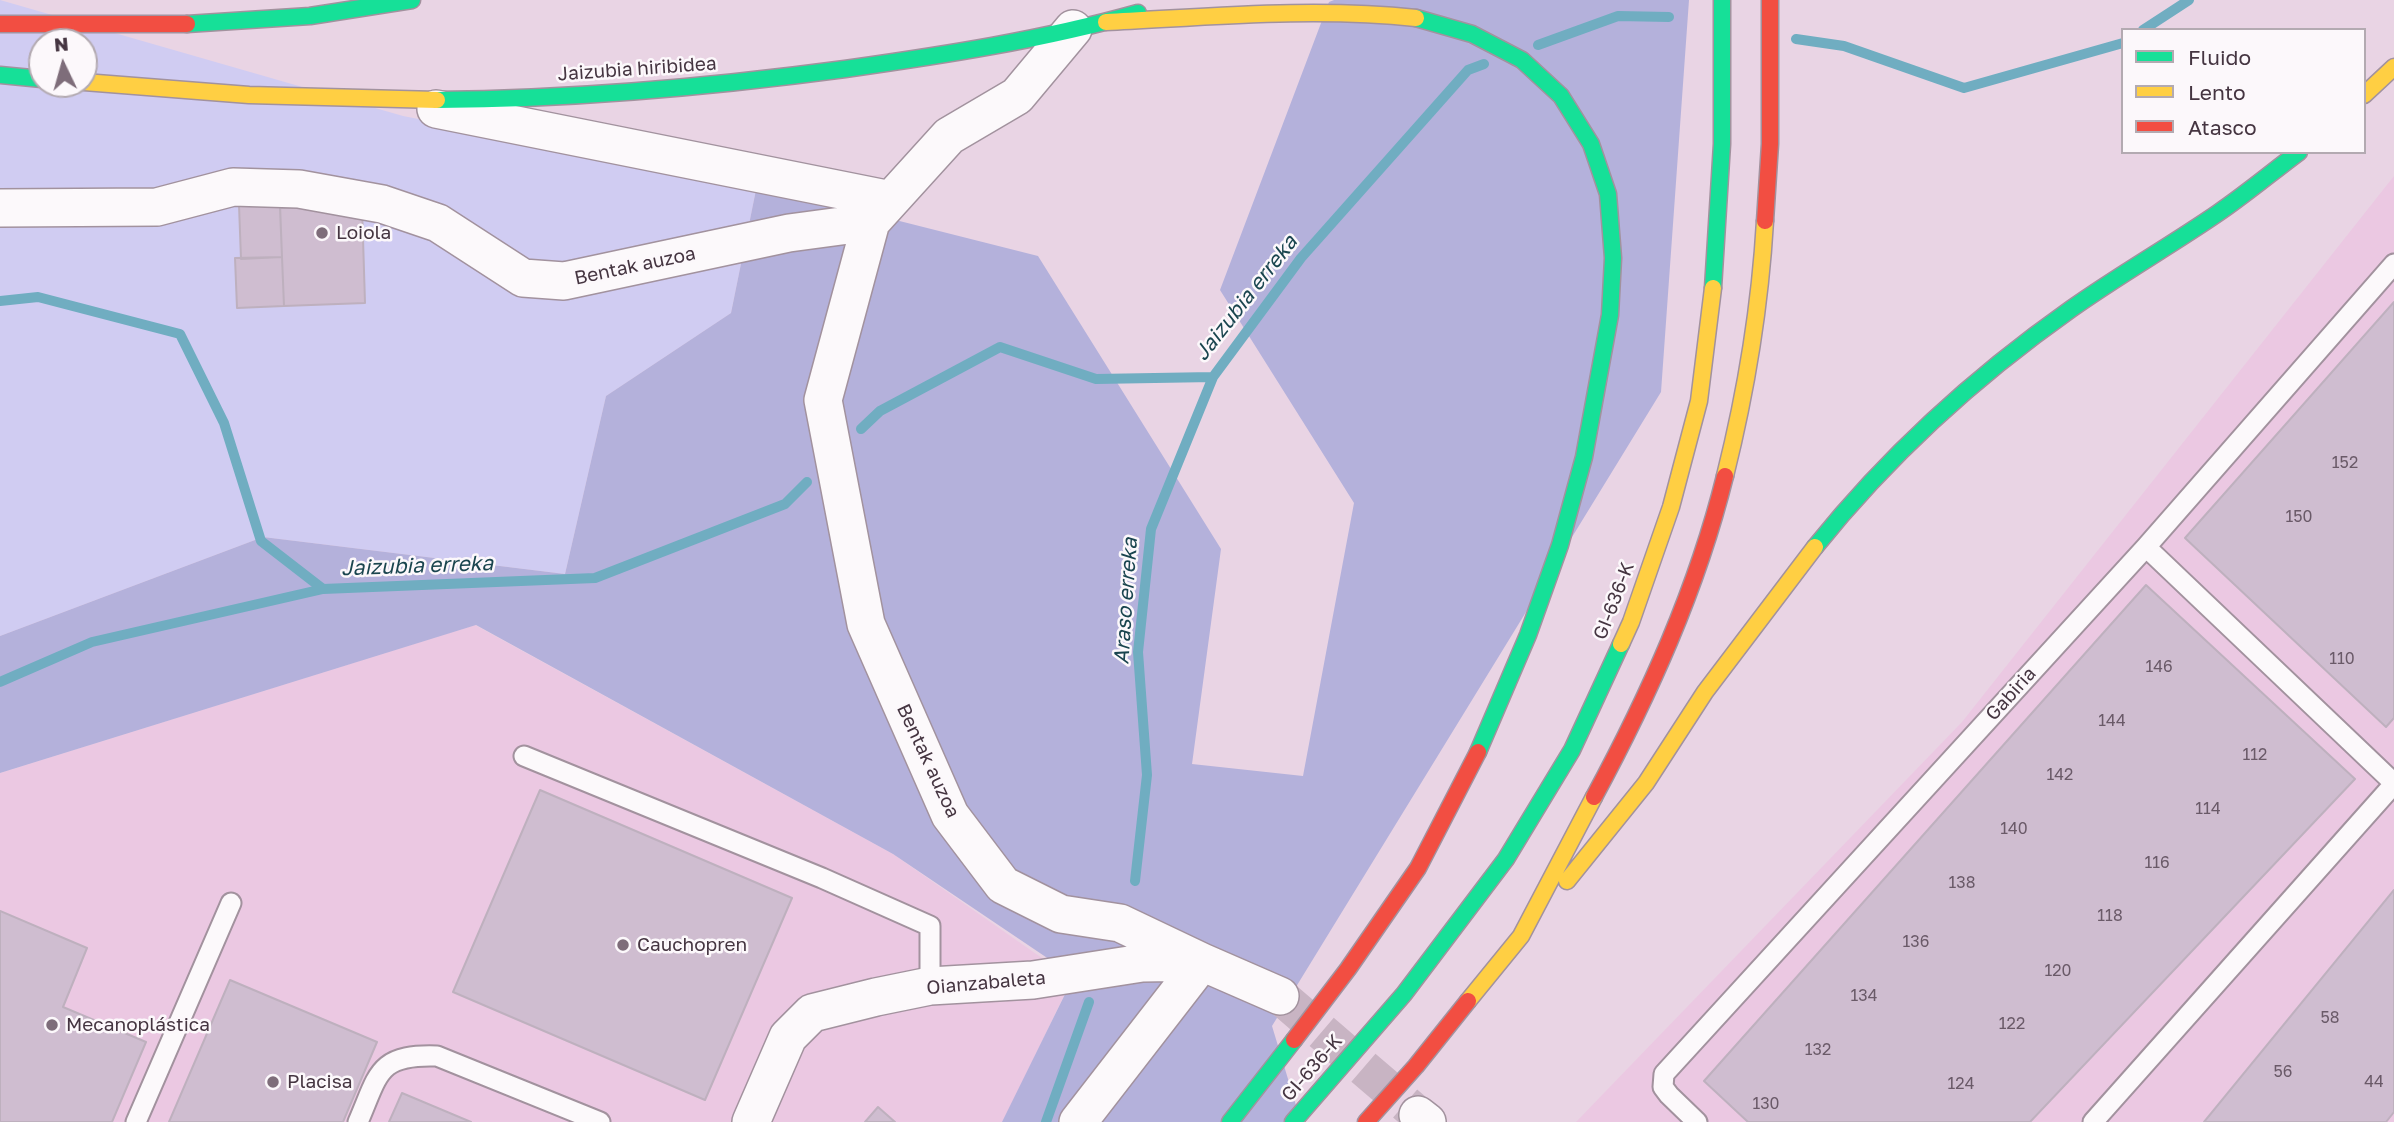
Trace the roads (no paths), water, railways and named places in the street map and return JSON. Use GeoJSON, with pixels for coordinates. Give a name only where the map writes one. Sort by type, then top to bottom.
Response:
{"type":"FeatureCollection","features":[{"type":"Feature","properties":{"kind":"main road"},"geometry":{"type":"LineString","coordinates":[[0,24],[125,27],[216,24],[307,16],[412,0]]}},
{"type":"Feature","properties":{"kind":"main road","name":"GI-636-K"},"geometry":{"type":"LineString","coordinates":[[1293,1122],[1404,994],[1506,859],[1572,750],[1631,622],[1671,508],[1699,401],[1714,275],[1722,144],[1722,0]]}},
{"type":"Feature","properties":{"kind":"main road"},"geometry":{"type":"LineString","coordinates":[[1521,936],[1611,766],[1677,626],[1715,516],[1743,402],[1760,287],[1770,144],[1770,0]]}},
{"type":"Feature","properties":{"kind":"main road","name":"Jaizubia hiribidea"},"geometry":{"type":"LineString","coordinates":[[98,83],[193,92],[389,100],[524,98],[704,86],[958,53],[1090,26],[1172,4]]}},
{"type":"Feature","properties":{"kind":"main road"},"geometry":{"type":"LineString","coordinates":[[1090,26],[1275,13],[1348,13],[1415,18],[1472,34],[1522,60],[1561,96],[1591,144],[1608,194],[1613,258],[1610,315],[1599,380],[1584,457],[1560,545],[1528,635],[1477,754],[1418,868],[1348,969],[1230,1122]]}},
{"type":"Feature","properties":{"kind":"main road"},"geometry":{"type":"LineString","coordinates":[[2366,93],[2394,67]]}},
{"type":"Feature","properties":{"kind":"main road"},"geometry":{"type":"LineString","coordinates":[[0,75],[28,78]]}},
{"type":"Feature","properties":{"kind":"main road"},"geometry":{"type":"LineString","coordinates":[[1366,1122],[1416,1066],[1605,836],[1646,783],[1705,692],[1796,571],[1836,521],[1905,447],[1980,379],[2071,309],[2220,212],[2296,154]]}},
{"type":"Feature","properties":{"kind":"street"},"geometry":{"type":"LineString","coordinates":[[389,100],[881,211],[949,136],[1017,96],[1090,26]]}},
{"type":"Feature","properties":{"kind":"street","name":"Bentak auzoa"},"geometry":{"type":"LineString","coordinates":[[0,208],[157,207],[233,187],[299,189],[382,204],[438,223],[523,278],[564,281],[881,211]]}},
{"type":"Feature","properties":{"kind":"street","name":"Bentak auzoa"},"geometry":{"type":"LineString","coordinates":[[881,211],[823,400],[866,624],[950,815],[1003,885],[1061,914],[1120,923],[1202,962]]}},
{"type":"Feature","properties":{"kind":"street"},"geometry":{"type":"LineString","coordinates":[[1078,1122],[1202,962]]}},
{"type":"Feature","properties":{"kind":"street","name":"Oianzabaleta"},"geometry":{"type":"LineString","coordinates":[[751,1122],[788,1037],[812,1013],[930,985],[1033,980],[1142,963],[1202,962],[1280,996]]}},
{"type":"Feature","properties":{"kind":"lane","name":"Gabiria"},"geometry":{"type":"LineString","coordinates":[[1697,1122],[1669,1096],[1663,1087],[1664,1074],[2146,547],[2394,264]]}},
{"type":"Feature","properties":{"kind":"lane"},"geometry":{"type":"LineString","coordinates":[[2093,1122],[2394,783],[2146,547]]}},
{"type":"Feature","properties":{"kind":"lane"},"geometry":{"type":"LineString","coordinates":[[524,756],[822,878],[930,926],[930,985]]}},
{"type":"Feature","properties":{"kind":"lane"},"geometry":{"type":"LineString","coordinates":[[136,1122],[231,903]]}},
{"type":"Feature","properties":{"kind":"lane"},"geometry":{"type":"LineString","coordinates":[[358,1122],[381,1070],[396,1060],[411,1055],[437,1056],[600,1122]]}},
{"type":"Feature","properties":{"kind":"waterway","name":"Jaizubia erreka"},"geometry":{"type":"LineString","coordinates":[[2146,28],[2189,0]]}},
{"type":"Feature","properties":{"kind":"waterway","name":"Jaizubia erreka"},"geometry":{"type":"LineString","coordinates":[[1538,45],[1618,16],[1669,17]]}},
{"type":"Feature","properties":{"kind":"waterway","name":"Jaizubia erreka"},"geometry":{"type":"LineString","coordinates":[[1796,39],[1844,46],[1964,88],[2121,44]]}},
{"type":"Feature","properties":{"kind":"waterway","name":"Jaizubia erreka"},"geometry":{"type":"LineString","coordinates":[[861,429],[880,411],[1000,347],[1096,379],[1213,377],[1301,258],[1468,70],[1484,64]]}},
{"type":"Feature","properties":{"kind":"waterway","name":"Jaizubia erreka"},"geometry":{"type":"LineString","coordinates":[[0,301],[38,297],[180,334],[224,423],[261,541],[323,589],[595,578],[785,504],[807,482]]}},
{"type":"Feature","properties":{"kind":"waterway","name":"Araso erreka"},"geometry":{"type":"LineString","coordinates":[[1135,881],[1147,775],[1138,652],[1151,529],[1213,377]]}},
{"type":"Feature","properties":{"kind":"waterway"},"geometry":{"type":"LineString","coordinates":[[0,682],[92,642],[323,589]]}},
{"type":"Feature","properties":{"kind":"waterway","name":"Araso erreka"},"geometry":{"type":"LineString","coordinates":[[1046,1122],[1089,1002]]}},
{"type":"Feature","properties":{"kind":"tunnel"},"geometry":{"type":"LineString","coordinates":[[1280,996],[1415,1112]]}},
{"type":"Feature","properties":{"kind":"place","name":"Loiola"},"geometry":{"type":"Point","coordinates":[322,233]}},
{"type":"Feature","properties":{"kind":"place","name":"Cauchopren"},"geometry":{"type":"Point","coordinates":[623,945]}},
{"type":"Feature","properties":{"kind":"place","name":"Mecanoplástica"},"geometry":{"type":"Point","coordinates":[52,1025]}},
{"type":"Feature","properties":{"kind":"place","name":"Placisa"},"geometry":{"type":"Point","coordinates":[273,1082]}}]}
